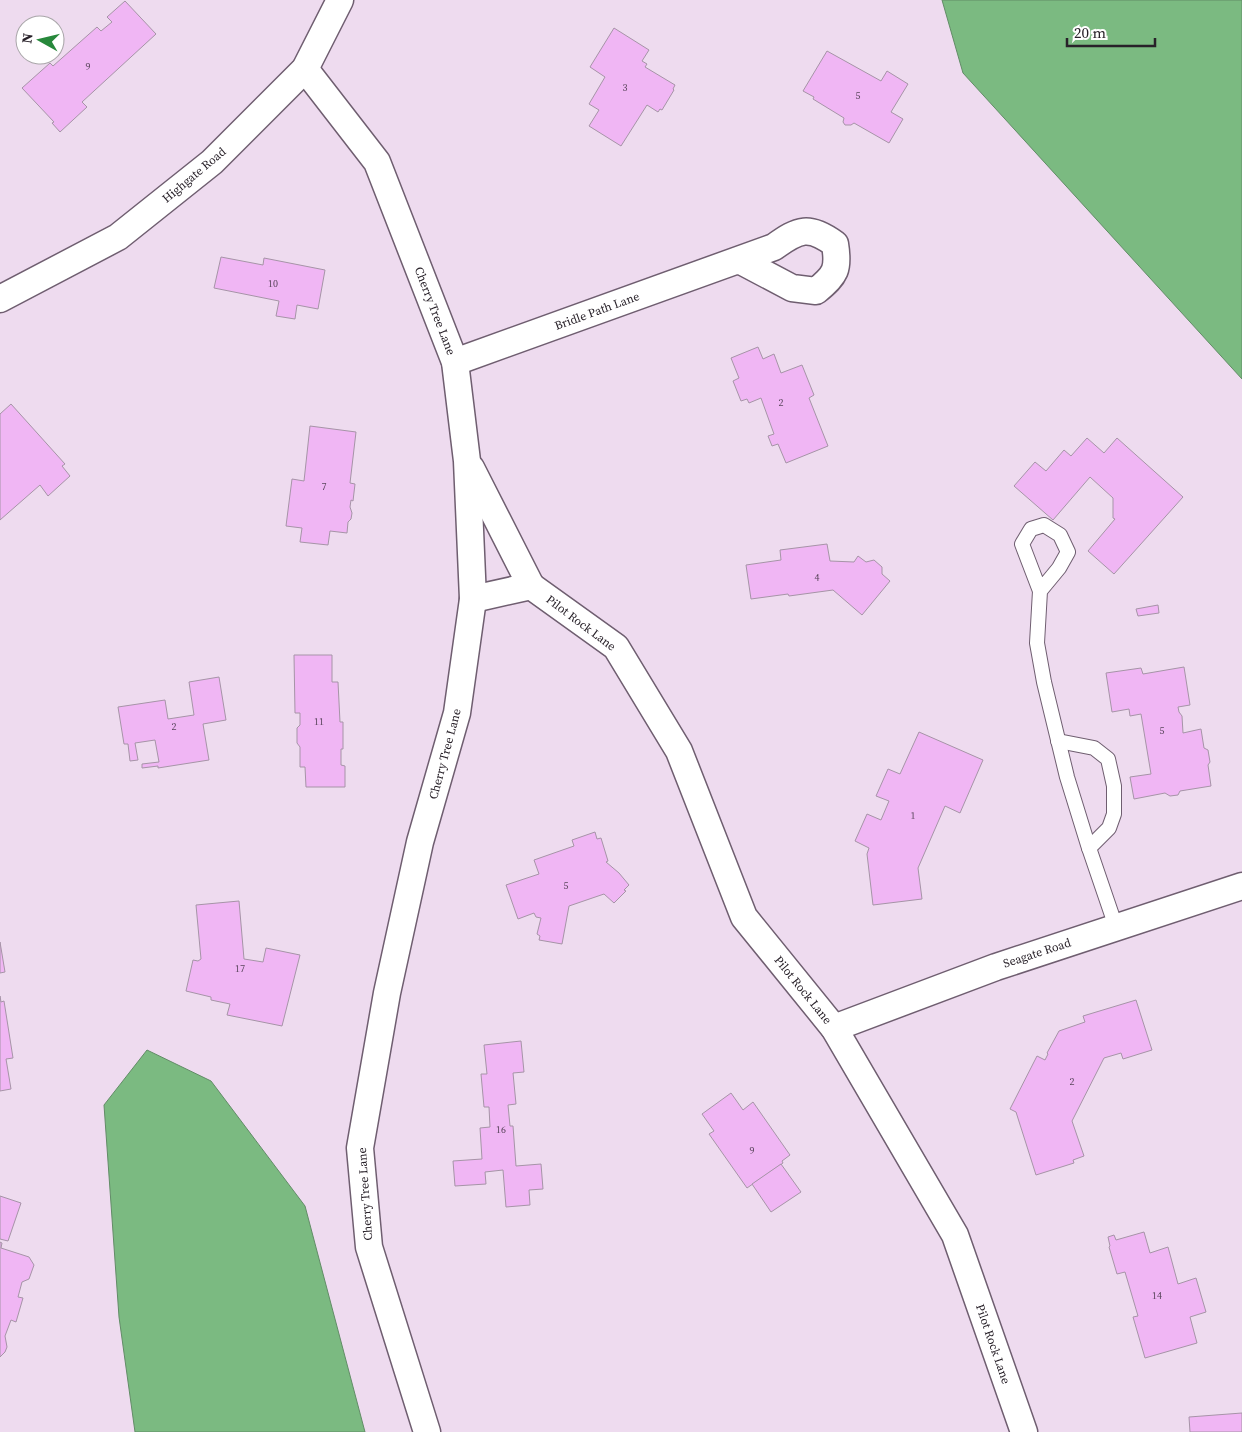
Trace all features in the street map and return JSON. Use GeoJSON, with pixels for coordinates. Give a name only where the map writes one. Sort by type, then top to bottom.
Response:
{"type":"FeatureCollection","features":[{"type":"Feature","properties":{"kind":"street","name":"Highgate Road"},"geometry":{"type":"LineString","coordinates":[[0,299],[118,237],[212,162],[305,69],[340,0]]}},
{"type":"Feature","properties":{"kind":"street","name":"Cherry Tree Lane"},"geometry":{"type":"LineString","coordinates":[[305,69],[377,162],[455,362],[467,461],[473,599],[457,713],[420,842],[387,992],[360,1148],[369,1247],[427,1432]]}},
{"type":"Feature","properties":{"kind":"street","name":"Bridle Path Lane"},"geometry":{"type":"LineString","coordinates":[[455,362],[739,260]]}},
{"type":"Feature","properties":{"kind":"street","name":"Pilot Rock Lane"},"geometry":{"type":"LineString","coordinates":[[467,461],[531,586],[616,647],[679,751],[744,917],[834,1028],[955,1235],[1024,1432]]}},
{"type":"Feature","properties":{"kind":"street"},"geometry":{"type":"LineString","coordinates":[[473,599],[531,586]]}},
{"type":"Feature","properties":{"kind":"street","name":"Seagate Road"},"geometry":{"type":"LineString","coordinates":[[834,1028],[996,967],[1242,886]]}},
{"type":"Feature","properties":{"kind":"lane"},"geometry":{"type":"LineString","coordinates":[[1040,591],[1037,643],[1044,682],[1067,778],[1116,927]]}},
{"type":"Feature","properties":{"kind":"lane"},"geometry":{"type":"LineString","coordinates":[[1058,741],[1094,748],[1108,759],[1114,786],[1114,814],[1109,828],[1089,848]]}},
{"type":"Feature","properties":{"kind":"shaded area"},"geometry":{"type":"Polygon","coordinates":[[[942,0],[1242,0],[1242,379],[963,73],[942,0]]]}},
{"type":"Feature","properties":{"kind":"shaded area"},"geometry":{"type":"Polygon","coordinates":[[[147,1050],[211,1081],[305,1206],[365,1432],[135,1432],[119,1317],[104,1105],[147,1050]]]}},
{"type":"Feature","properties":{"kind":"building"},"geometry":{"type":"Polygon","coordinates":[[[125,1],[156,34],[82,102],[87,107],[60,132],[52,123],[54,122],[22,88],[48,65],[65,65],[65,55],[97,27],[101,31],[112,22],[107,17],[125,1]]]}},
{"type":"Feature","properties":{"kind":"building"},"geometry":{"type":"Polygon","coordinates":[[[614,28],[649,50],[642,61],[647,64],[645,67],[675,85],[662,110],[660,109],[658,112],[647,105],[621,146],[589,126],[599,110],[589,104],[605,77],[590,67],[614,28]]]}},
{"type":"Feature","properties":{"kind":"building"},"geometry":{"type":"Polygon","coordinates":[[[827,51],[881,81],[887,71],[908,84],[891,112],[903,119],[889,143],[854,123],[845,125],[843,122],[844,118],[803,91],[827,51]]]}},
{"type":"Feature","properties":{"kind":"building"},"geometry":{"type":"Polygon","coordinates":[[[221,257],[263,265],[264,258],[325,270],[318,309],[297,305],[295,319],[276,316],[279,301],[214,288],[221,257]]]}},
{"type":"Feature","properties":{"kind":"building"},"geometry":{"type":"Polygon","coordinates":[[[758,347],[763,359],[774,354],[781,373],[802,365],[814,395],[809,398],[828,446],[786,463],[778,444],[772,446],[768,436],[774,434],[761,398],[749,403],[747,399],[741,401],[733,381],[739,378],[731,358],[758,347]]]}},
{"type":"Feature","properties":{"kind":"building"},"geometry":{"type":"Polygon","coordinates":[[[11,404],[65,464],[62,466],[70,476],[48,496],[40,485],[0,520],[0,414],[11,404]]]}},
{"type":"Feature","properties":{"kind":"building"},"geometry":{"type":"Polygon","coordinates":[[[310,426],[356,432],[350,483],[355,484],[353,501],[351,500],[350,507],[351,519],[348,522],[347,533],[330,531],[328,545],[300,542],[302,528],[286,526],[292,479],[304,481],[310,426]]]}},
{"type":"Feature","properties":{"kind":"building"},"geometry":{"type":"Polygon","coordinates":[[[1087,438],[1104,453],[1117,438],[1183,497],[1114,574],[1088,551],[1115,519],[1113,518],[1113,498],[1090,477],[1053,520],[1014,486],[1035,462],[1046,471],[1064,450],[1071,456],[1087,438]]]}},
{"type":"Feature","properties":{"kind":"building"},"geometry":{"type":"Polygon","coordinates":[[[827,544],[830,561],[854,562],[858,556],[866,562],[874,560],[882,567],[882,574],[890,581],[862,615],[833,590],[751,599],[746,565],[781,560],[780,550],[827,544]]]}},
{"type":"Feature","properties":{"kind":"building"},"geometry":{"type":"Polygon","coordinates":[[[1158,605],[1159,613],[1138,616],[1136,609],[1158,605]]]}},
{"type":"Feature","properties":{"kind":"building"},"geometry":{"type":"Polygon","coordinates":[[[294,655],[332,655],[332,682],[338,682],[340,722],[343,722],[341,765],[345,766],[345,787],[306,787],[305,767],[300,767],[300,747],[297,743],[300,713],[295,713],[294,655]]]}},
{"type":"Feature","properties":{"kind":"building"},"geometry":{"type":"Polygon","coordinates":[[[1184,667],[1190,705],[1178,707],[1182,716],[1183,733],[1201,729],[1204,748],[1208,750],[1211,786],[1180,791],[1178,795],[1170,796],[1165,793],[1134,799],[1130,777],[1151,774],[1141,714],[1130,716],[1129,709],[1112,712],[1106,673],[1141,668],[1143,674],[1184,667]]]}},
{"type":"Feature","properties":{"kind":"building"},"geometry":{"type":"Polygon","coordinates":[[[219,677],[226,720],[203,724],[209,760],[158,768],[158,766],[142,768],[142,764],[159,762],[155,740],[135,743],[138,760],[130,761],[128,744],[124,744],[118,707],[165,700],[168,719],[194,715],[189,682],[219,677]]]}},
{"type":"Feature","properties":{"kind":"building"},"geometry":{"type":"Polygon","coordinates":[[[919,732],[983,760],[960,813],[945,806],[918,868],[922,899],[873,905],[867,854],[869,848],[855,841],[867,814],[881,820],[889,801],[876,796],[888,769],[900,774],[919,732]]]}},
{"type":"Feature","properties":{"kind":"building"},"geometry":{"type":"Polygon","coordinates":[[[595,832],[597,839],[601,838],[608,861],[606,862],[629,885],[624,890],[626,891],[614,903],[604,894],[569,906],[562,944],[539,940],[540,936],[537,934],[541,918],[536,917],[534,913],[518,919],[506,885],[539,874],[534,860],[574,846],[572,840],[595,832]]]}},
{"type":"Feature","properties":{"kind":"building"},"geometry":{"type":"Polygon","coordinates":[[[239,901],[244,959],[263,962],[266,948],[300,955],[282,1026],[227,1015],[230,1004],[211,1000],[211,997],[186,991],[193,960],[198,961],[201,959],[196,905],[239,901]]]}},
{"type":"Feature","properties":{"kind":"building"},"geometry":{"type":"Polygon","coordinates":[[[0,942],[5,972],[0,973],[0,942]]]}},
{"type":"Feature","properties":{"kind":"building"},"geometry":{"type":"Polygon","coordinates":[[[0,996],[1,1002],[4,1001],[13,1058],[6,1059],[11,1089],[0,1091],[0,996]]]}},
{"type":"Feature","properties":{"kind":"building"},"geometry":{"type":"Polygon","coordinates":[[[1136,1000],[1152,1050],[1123,1059],[1121,1053],[1104,1058],[1072,1121],[1084,1156],[1073,1160],[1074,1163],[1036,1175],[1016,1112],[1010,1109],[1037,1056],[1045,1060],[1059,1031],[1085,1022],[1083,1016],[1136,1000]]]}},
{"type":"Feature","properties":{"kind":"building"},"geometry":{"type":"Polygon","coordinates":[[[521,1041],[524,1072],[513,1073],[516,1104],[508,1105],[510,1126],[513,1126],[516,1166],[541,1164],[543,1189],[529,1190],[530,1205],[506,1207],[503,1170],[485,1172],[486,1184],[455,1186],[453,1161],[482,1159],[480,1128],[490,1127],[489,1107],[484,1107],[481,1074],[487,1074],[484,1045],[521,1041]]]}},
{"type":"Feature","properties":{"kind":"building"},"geometry":{"type":"Polygon","coordinates":[[[731,1093],[743,1110],[753,1102],[790,1155],[782,1161],[783,1163],[747,1188],[709,1134],[714,1131],[702,1114],[731,1093]]]}},
{"type":"Feature","properties":{"kind":"building"},"geometry":{"type":"Polygon","coordinates":[[[781,1164],[801,1192],[771,1212],[752,1184],[781,1164]]]}},
{"type":"Feature","properties":{"kind":"building"},"geometry":{"type":"Polygon","coordinates":[[[0,1196],[21,1203],[8,1241],[0,1239],[0,1196]]]}},
{"type":"Feature","properties":{"kind":"building"},"geometry":{"type":"Polygon","coordinates":[[[1144,1232],[1150,1253],[1168,1247],[1178,1284],[1196,1278],[1206,1312],[1190,1317],[1197,1343],[1145,1358],[1133,1317],[1138,1316],[1125,1272],[1117,1274],[1108,1237],[1114,1235],[1116,1240],[1144,1232]]]}},
{"type":"Feature","properties":{"kind":"building"},"geometry":{"type":"Polygon","coordinates":[[[0,1242],[2,1243],[1,1248],[29,1257],[34,1265],[29,1279],[22,1282],[18,1297],[23,1298],[16,1322],[11,1320],[5,1336],[7,1347],[0,1357],[0,1242]]]}},
{"type":"Feature","properties":{"kind":"building"},"geometry":{"type":"Polygon","coordinates":[[[1242,1413],[1242,1432],[1190,1432],[1189,1417],[1242,1413]]]}}]}
